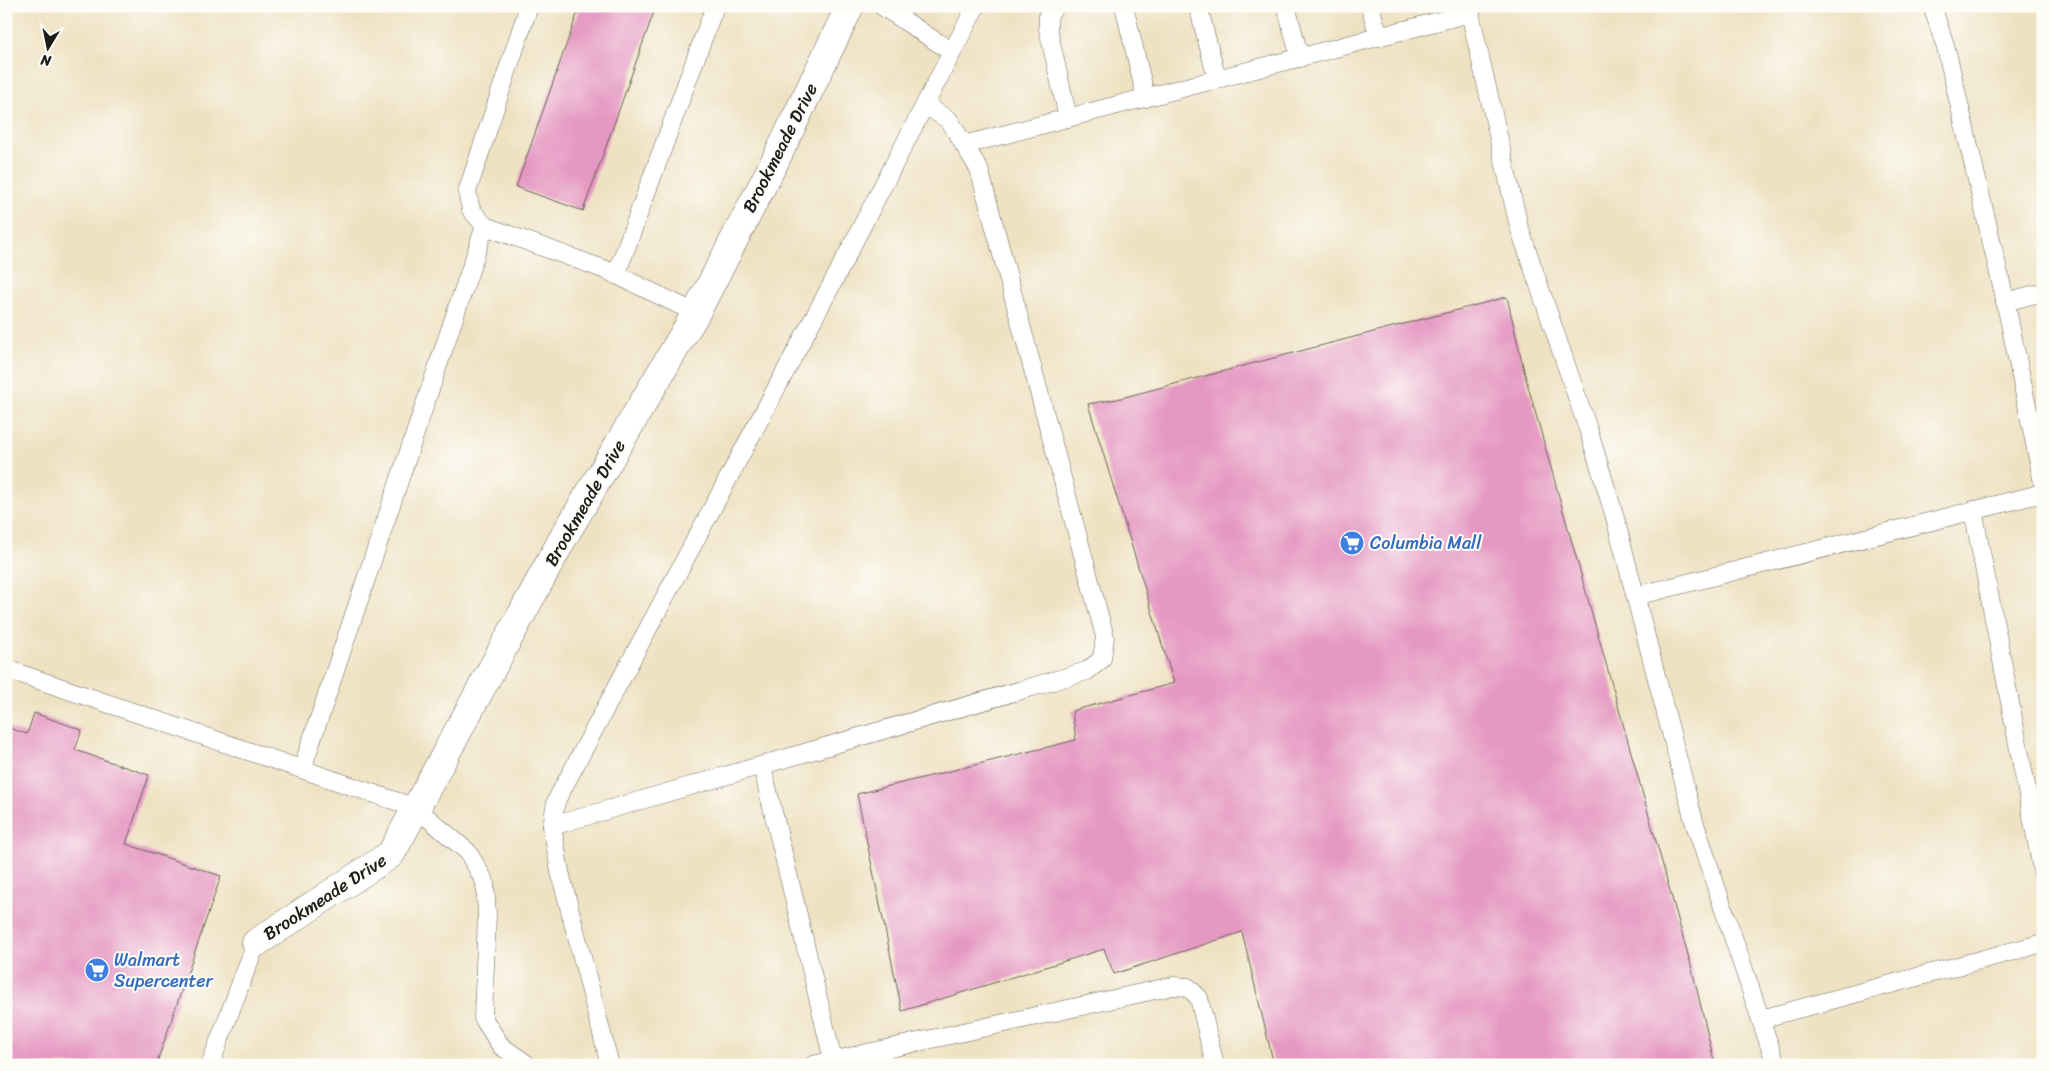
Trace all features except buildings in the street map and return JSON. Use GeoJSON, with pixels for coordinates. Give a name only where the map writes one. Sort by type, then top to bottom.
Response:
{"type":"FeatureCollection","features":[{"type":"Feature","properties":{"kind":"street","name":"Brookmeade Drive"},"geometry":{"type":"LineString","coordinates":[[256,943],[391,854],[562,540],[696,313],[776,159],[850,6]]}},
{"type":"Feature","properties":{"kind":"lane"},"geometry":{"type":"LineString","coordinates":[[529,6],[467,192],[471,210],[485,226],[616,275],[696,313]]}},
{"type":"Feature","properties":{"kind":"lane"},"geometry":{"type":"LineString","coordinates":[[616,275],[715,6]]}},
{"type":"Feature","properties":{"kind":"lane"},"geometry":{"type":"LineString","coordinates":[[882,6],[952,52]]}},
{"type":"Feature","properties":{"kind":"lane"},"geometry":{"type":"LineString","coordinates":[[610,1065],[560,872],[552,826],[556,801],[828,290],[976,6]]}},
{"type":"Feature","properties":{"kind":"lane"},"geometry":{"type":"LineString","coordinates":[[1056,6],[1048,15],[1048,29],[1068,118]]}},
{"type":"Feature","properties":{"kind":"lane"},"geometry":{"type":"LineString","coordinates":[[1124,6],[1146,98]]}},
{"type":"Feature","properties":{"kind":"lane"},"geometry":{"type":"LineString","coordinates":[[1198,6],[1217,79]]}},
{"type":"Feature","properties":{"kind":"lane"},"geometry":{"type":"LineString","coordinates":[[1286,6],[1300,58]]}},
{"type":"Feature","properties":{"kind":"lane"},"geometry":{"type":"LineString","coordinates":[[1370,6],[1379,37]]}},
{"type":"Feature","properties":{"kind":"lane"},"geometry":{"type":"LineString","coordinates":[[1932,6],[1946,48],[2005,302],[2043,483]]}},
{"type":"Feature","properties":{"kind":"lane"},"geometry":{"type":"LineString","coordinates":[[964,145],[1379,37],[1464,11],[1519,227],[1589,432],[1614,514],[1694,821],[1776,1065]]}},
{"type":"Feature","properties":{"kind":"lane"},"geometry":{"type":"LineString","coordinates":[[552,826],[1087,672],[1102,659],[1105,637],[979,169],[949,120],[924,105]]}},
{"type":"Feature","properties":{"kind":"lane"},"geometry":{"type":"LineString","coordinates":[[302,769],[485,226]]}},
{"type":"Feature","properties":{"kind":"lane"},"geometry":{"type":"LineString","coordinates":[[2005,302],[2043,292]]}},
{"type":"Feature","properties":{"kind":"lane"},"geometry":{"type":"LineString","coordinates":[[1636,596],[2043,492]]}},
{"type":"Feature","properties":{"kind":"lane"},"geometry":{"type":"LineString","coordinates":[[1973,510],[2043,874]]}},
{"type":"Feature","properties":{"kind":"lane"},"geometry":{"type":"LineString","coordinates":[[6,668],[416,808],[468,852],[485,882],[487,914],[483,974],[483,1018],[501,1046],[528,1065]]}},
{"type":"Feature","properties":{"kind":"lane"},"geometry":{"type":"LineString","coordinates":[[762,766],[833,1060]]}},
{"type":"Feature","properties":{"kind":"lane"},"geometry":{"type":"LineString","coordinates":[[210,1065],[256,943]]}},
{"type":"Feature","properties":{"kind":"lane"},"geometry":{"type":"LineString","coordinates":[[1761,1019],[2043,943]]}},
{"type":"Feature","properties":{"kind":"lane"},"geometry":{"type":"LineString","coordinates":[[813,1065],[1173,986],[1188,987],[1199,998],[1215,1065]]}},
{"type":"Feature","properties":{"kind":"place","name":"Columbia Mall"},"geometry":{"type":"Point","coordinates":[1352,543]}},
{"type":"Feature","properties":{"kind":"place","name":"Walmart Supercenter"},"geometry":{"type":"Point","coordinates":[97,970]}}]}
